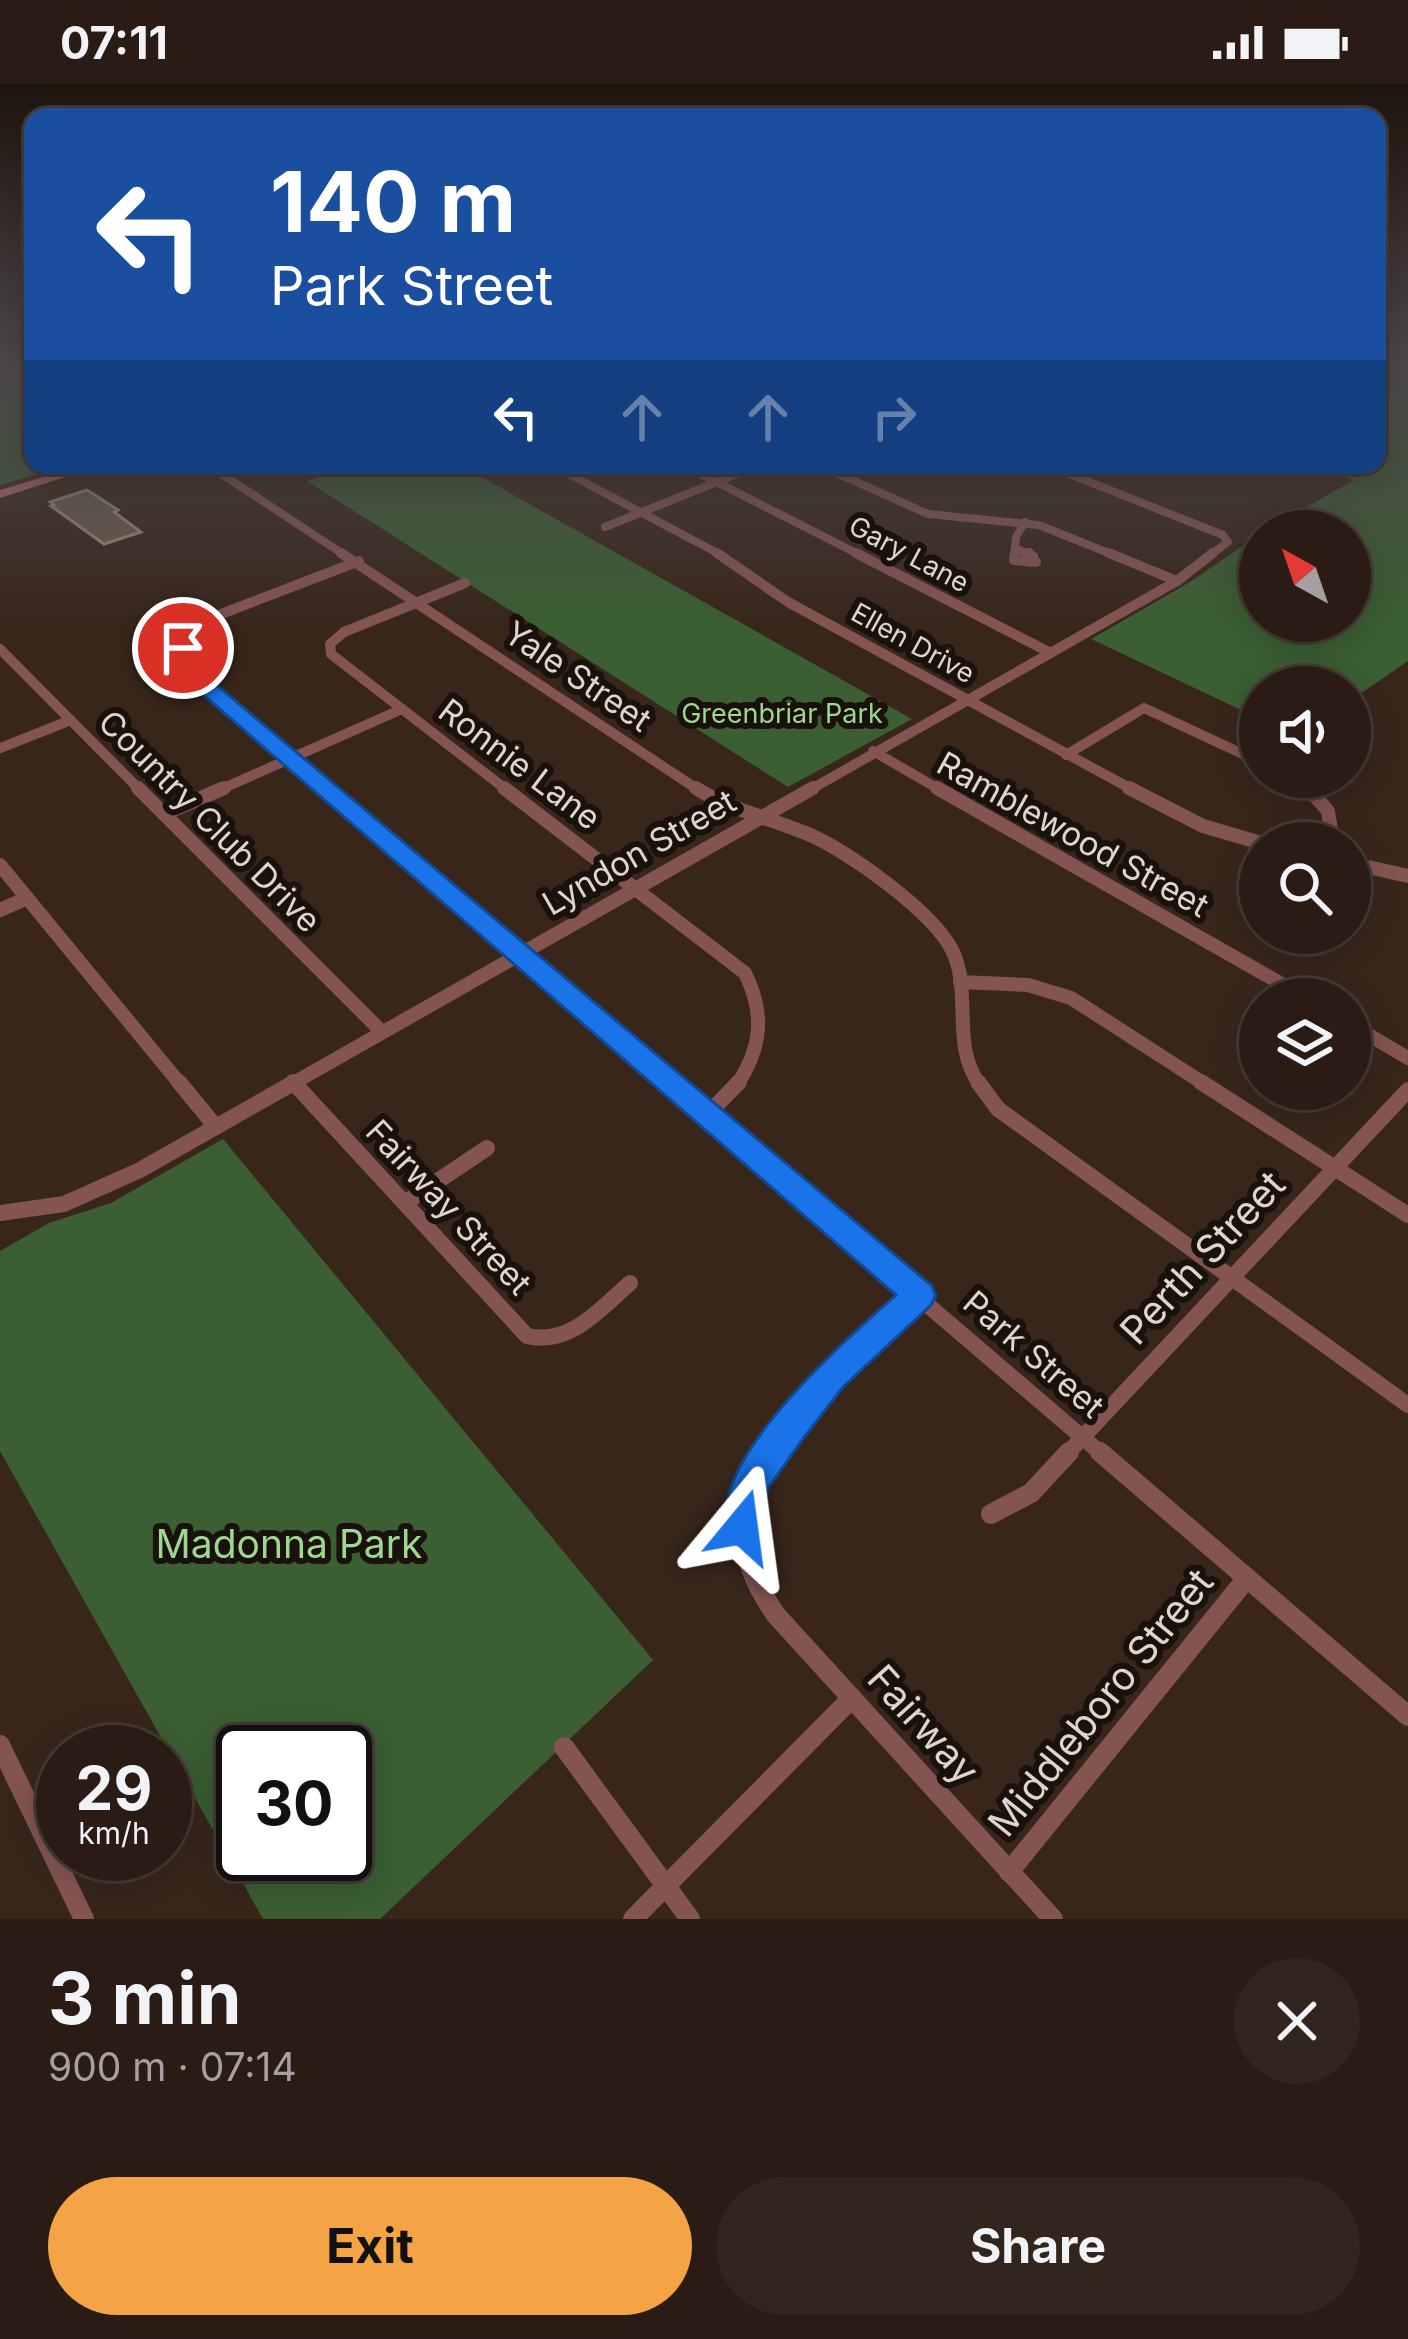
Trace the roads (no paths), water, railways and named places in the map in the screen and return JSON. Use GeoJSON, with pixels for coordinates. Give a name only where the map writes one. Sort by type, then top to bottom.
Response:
{"type":"FeatureCollection","features":[{"type":"Feature","properties":{"kind":"main road"},"geometry":{"type":"LineString","coordinates":[[0,494],[66,474]]}},
{"type":"Feature","properties":{"kind":"street","name":"Yale Street"},"geometry":{"type":"LineString","coordinates":[[221,474],[704,793],[815,837],[916,906],[947,941],[960,982],[964,1050],[989,1100],[1408,1406]]}},
{"type":"Feature","properties":{"kind":"street","name":"Ellen Drive"},"geometry":{"type":"LineString","coordinates":[[569,474],[730,560],[788,602],[1066,754],[1183,817],[1239,836]]}},
{"type":"Feature","properties":{"kind":"street","name":"Gary Lane"},"geometry":{"type":"LineString","coordinates":[[701,474],[1048,652]]}},
{"type":"Feature","properties":{"kind":"street"},"geometry":{"type":"LineString","coordinates":[[605,527],[737,474]]}},
{"type":"Feature","properties":{"kind":"street"},"geometry":{"type":"LineString","coordinates":[[839,474],[952,520],[1025,523],[1068,534],[1177,581]]}},
{"type":"Feature","properties":{"kind":"street","name":"Lyndon Street"},"geometry":{"type":"LineString","coordinates":[[0,1213],[89,1196],[216,1127],[1177,581],[1228,541],[1069,474]]}},
{"type":"Feature","properties":{"kind":"street"},"geometry":{"type":"LineString","coordinates":[[1019,550],[1016,537],[1025,523]]}},
{"type":"Feature","properties":{"kind":"street","name":"Park Street"},"geometry":{"type":"LineString","coordinates":[[359,561],[216,616],[193,632],[183,648],[185,669],[1408,1716]]}},
{"type":"Feature","properties":{"kind":"street"},"geometry":{"type":"LineString","coordinates":[[419,601],[465,583]]}},
{"type":"Feature","properties":{"kind":"street","name":"Ronnie Lane"},"geometry":{"type":"LineString","coordinates":[[419,601],[344,632],[330,644],[334,658],[733,959],[756,992],[760,1020],[753,1064],[735,1091],[707,1114]]}},
{"type":"Feature","properties":{"kind":"street","name":"Country Club Drive"},"geometry":{"type":"LineString","coordinates":[[0,649],[382,1032]]}},
{"type":"Feature","properties":{"kind":"street"},"geometry":{"type":"LineString","coordinates":[[1066,754],[1144,707],[1239,752]]}},
{"type":"Feature","properties":{"kind":"street"},"geometry":{"type":"LineString","coordinates":[[164,814],[402,709]]}},
{"type":"Feature","properties":{"kind":"street"},"geometry":{"type":"LineString","coordinates":[[0,748],[71,720]]}},
{"type":"Feature","properties":{"kind":"street","name":"Ramblewood Street"},"geometry":{"type":"LineString","coordinates":[[873,751],[1271,978]]}},
{"type":"Feature","properties":{"kind":"street"},"geometry":{"type":"LineString","coordinates":[[0,865],[216,1127]]}},
{"type":"Feature","properties":{"kind":"street"},"geometry":{"type":"LineString","coordinates":[[1371,868],[1408,876]]}},
{"type":"Feature","properties":{"kind":"street"},"geometry":{"type":"LineString","coordinates":[[0,910],[27,898]]}},
{"type":"Feature","properties":{"kind":"street"},"geometry":{"type":"LineString","coordinates":[[960,982],[1028,985],[1071,998],[1408,1215]]}},
{"type":"Feature","properties":{"kind":"street"},"geometry":{"type":"LineString","coordinates":[[1371,1036],[1408,1058]]}},
{"type":"Feature","properties":{"kind":"street","name":"Fairway Street"},"geometry":{"type":"LineString","coordinates":[[293,1082],[533,1339],[564,1335],[630,1283]]}},
{"type":"Feature","properties":{"kind":"street","name":"Perth Street"},"geometry":{"type":"LineString","coordinates":[[991,1514],[1031,1492],[1408,1090]]}},
{"type":"Feature","properties":{"kind":"street"},"geometry":{"type":"LineString","coordinates":[[405,1203],[487,1148]]}},
{"type":"Feature","properties":{"kind":"street","name":"Fairway"},"geometry":{"type":"LineString","coordinates":[[919,1295],[830,1376],[754,1476],[741,1509],[751,1573],[776,1615],[1053,1919]]}},
{"type":"Feature","properties":{"kind":"street","name":"Middleboro Street"},"geometry":{"type":"LineString","coordinates":[[1010,1872],[1246,1578]]}},
{"type":"Feature","properties":{"kind":"street"},"geometry":{"type":"LineString","coordinates":[[633,1919],[852,1698]]}},
{"type":"Feature","properties":{"kind":"street"},"geometry":{"type":"LineString","coordinates":[[0,1745],[84,1919]]}},
{"type":"Feature","properties":{"kind":"street"},"geometry":{"type":"LineString","coordinates":[[564,1747],[691,1919]]}},
{"type":"Feature","properties":{"kind":"park label","name":"Greenbriar Park"},"geometry":{"type":"Point","coordinates":[782,713]}},
{"type":"Feature","properties":{"kind":"park label","name":"Madonna Park"},"geometry":{"type":"Point","coordinates":[289,1543]}}]}
